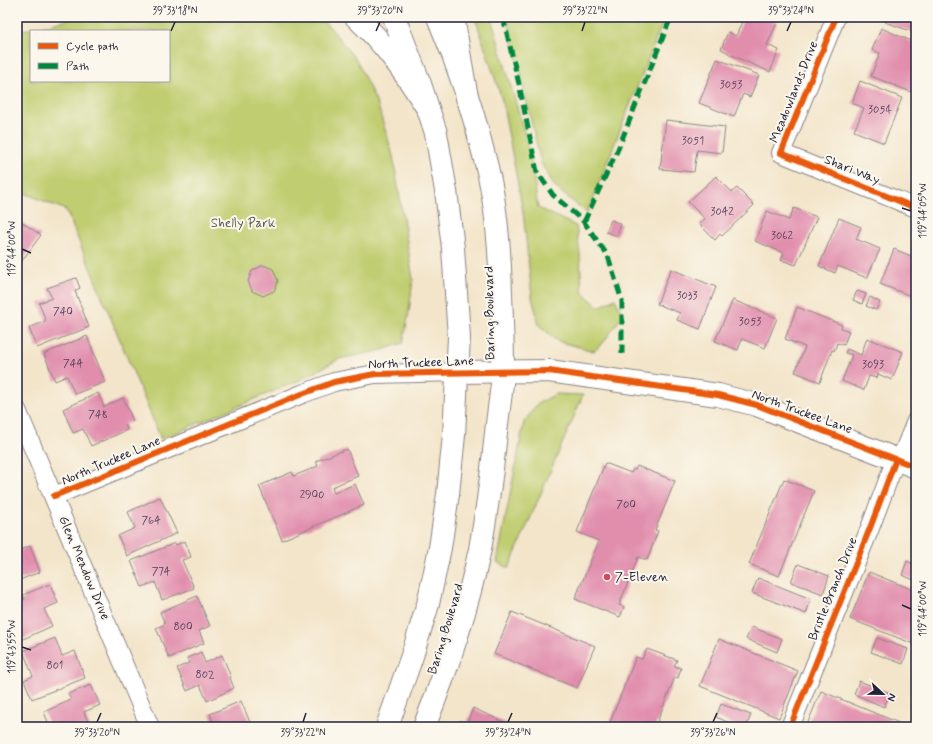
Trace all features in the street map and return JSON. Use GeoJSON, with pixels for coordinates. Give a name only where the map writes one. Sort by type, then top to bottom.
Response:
{"type":"FeatureCollection","features":[{"type":"Feature","properties":{"kind":"main road"},"geometry":{"type":"LineString","coordinates":[[356,17],[372,32],[402,68],[428,109]]}},
{"type":"Feature","properties":{"kind":"main road","name":"Baring Boulevard"},"geometry":{"type":"LineString","coordinates":[[387,727],[412,656],[428,604],[440,548],[448,494],[454,435],[459,337],[453,248],[446,191],[437,141],[420,84],[394,17]]}},
{"type":"Feature","properties":{"kind":"main road","name":"Baring Boulevard"},"geometry":{"type":"LineString","coordinates":[[424,727],[444,674],[460,625],[478,555],[492,472],[503,372],[500,268],[496,218],[488,168],[448,40],[438,17]]}},
{"type":"Feature","properties":{"kind":"main road"},"geometry":{"type":"LineString","coordinates":[[453,17],[467,98]]}},
{"type":"Feature","properties":{"kind":"main road","name":"North Truckee Lane"},"geometry":{"type":"LineString","coordinates":[[458,372],[549,371],[718,395],[756,405],[904,462]]}},
{"type":"Feature","properties":{"kind":"street","name":"Meadowlands Drive"},"geometry":{"type":"LineString","coordinates":[[781,153],[836,17]]}},
{"type":"Feature","properties":{"kind":"street","name":"Shari Way"},"geometry":{"type":"LineString","coordinates":[[781,153],[916,208]]}},
{"type":"Feature","properties":{"kind":"street","name":"North Truckee Lane"},"geometry":{"type":"LineString","coordinates":[[54,496],[334,382],[375,374],[458,372]]}},
{"type":"Feature","properties":{"kind":"street","name":"Glen Meadow Drive"},"geometry":{"type":"LineString","coordinates":[[17,410],[150,727]]}},
{"type":"Feature","properties":{"kind":"street","name":"Bristle Branch Drive"},"geometry":{"type":"LineString","coordinates":[[790,727],[870,528],[904,462],[916,421]]}},
{"type":"Feature","properties":{"kind":"green space","name":"Shelly Park"},"geometry":{"type":"Polygon","coordinates":[[[78,17],[315,17],[329,26],[357,61],[378,106],[393,156],[413,279],[403,343],[379,351],[339,359],[300,380],[161,439],[66,210],[17,190],[17,31],[40,27],[78,17]]]}},
{"type":"Feature","properties":{"kind":"green space"},"geometry":{"type":"Polygon","coordinates":[[[475,17],[491,17],[530,152],[538,208],[576,226],[580,254],[582,292],[599,307],[615,299],[623,315],[603,343],[594,351],[557,341],[539,325],[532,297],[523,211],[502,100],[475,17]]]}},
{"type":"Feature","properties":{"kind":"green space"},"geometry":{"type":"Polygon","coordinates":[[[507,17],[665,17],[587,213],[555,187],[541,163],[507,17]]]}},
{"type":"Feature","properties":{"kind":"green space"},"geometry":{"type":"Polygon","coordinates":[[[556,394],[583,395],[509,568],[497,562],[524,422],[537,404],[556,394]]]}},
{"type":"Feature","properties":{"kind":"building"},"geometry":{"type":"Polygon","coordinates":[[[744,17],[763,17],[777,23],[767,45],[779,50],[770,72],[721,49],[728,32],[736,36],[744,17]]]}},
{"type":"Feature","properties":{"kind":"building"},"geometry":{"type":"Polygon","coordinates":[[[887,17],[916,17],[916,33],[885,22],[887,17]]]}},
{"type":"Feature","properties":{"kind":"building"},"geometry":{"type":"Polygon","coordinates":[[[881,28],[916,43],[916,94],[871,76],[880,53],[872,50],[881,28]]]}},
{"type":"Feature","properties":{"kind":"building"},"geometry":{"type":"Polygon","coordinates":[[[717,59],[759,75],[750,97],[743,94],[734,117],[699,103],[717,59]]]}},
{"type":"Feature","properties":{"kind":"building"},"geometry":{"type":"Polygon","coordinates":[[[860,81],[902,98],[884,143],[854,131],[864,108],[852,103],[860,81]]]}},
{"type":"Feature","properties":{"kind":"building"},"geometry":{"type":"Polygon","coordinates":[[[666,120],[725,127],[722,153],[697,150],[694,172],[660,169],[666,120]]]}},
{"type":"Feature","properties":{"kind":"building"},"geometry":{"type":"Polygon","coordinates":[[[716,176],[732,192],[737,188],[754,205],[722,236],[720,234],[715,240],[699,224],[705,219],[688,202],[716,176]]]}},
{"type":"Feature","properties":{"kind":"building"},"geometry":{"type":"Polygon","coordinates":[[[794,208],[817,217],[796,265],[781,260],[784,253],[755,241],[767,211],[789,220],[794,208]]]}},
{"type":"Feature","properties":{"kind":"building"},"geometry":{"type":"Polygon","coordinates":[[[839,218],[861,227],[856,239],[880,249],[867,278],[838,266],[835,273],[819,266],[839,218]]]}},
{"type":"Feature","properties":{"kind":"building"},"geometry":{"type":"Polygon","coordinates":[[[17,219],[41,235],[18,266],[17,265],[17,219]]]}},
{"type":"Feature","properties":{"kind":"building"},"geometry":{"type":"Polygon","coordinates":[[[611,220],[621,224],[617,236],[606,232],[611,220]]]}},
{"type":"Feature","properties":{"kind":"building"},"geometry":{"type":"Polygon","coordinates":[[[894,249],[916,258],[916,298],[880,284],[894,249]]]}},
{"type":"Feature","properties":{"kind":"building"},"geometry":{"type":"Polygon","coordinates":[[[263,265],[273,269],[278,281],[274,291],[263,296],[252,291],[248,281],[252,271],[263,265]]]}},
{"type":"Feature","properties":{"kind":"building"},"geometry":{"type":"Polygon","coordinates":[[[671,269],[716,287],[700,329],[677,320],[680,313],[657,304],[671,269]]]}},
{"type":"Feature","properties":{"kind":"building"},"geometry":{"type":"Polygon","coordinates":[[[76,278],[80,288],[75,291],[89,327],[37,348],[29,328],[46,321],[39,303],[52,298],[47,288],[76,278]]]}},
{"type":"Feature","properties":{"kind":"building"},"geometry":{"type":"Polygon","coordinates":[[[857,291],[866,294],[862,304],[853,300],[857,291]]]}},
{"type":"Feature","properties":{"kind":"building"},"geometry":{"type":"Polygon","coordinates":[[[870,297],[880,302],[876,310],[866,306],[870,297]]]}},
{"type":"Feature","properties":{"kind":"building"},"geometry":{"type":"Polygon","coordinates":[[[733,300],[777,318],[765,348],[742,339],[738,350],[715,341],[733,300]]]}},
{"type":"Feature","properties":{"kind":"building"},"geometry":{"type":"Polygon","coordinates":[[[797,307],[842,325],[841,328],[849,331],[844,345],[837,343],[834,351],[832,350],[820,382],[795,372],[805,347],[785,339],[797,307]]]}},
{"type":"Feature","properties":{"kind":"building"},"geometry":{"type":"Polygon","coordinates":[[[87,336],[105,382],[75,394],[67,376],[55,381],[44,354],[87,336]]]}},
{"type":"Feature","properties":{"kind":"building"},"geometry":{"type":"Polygon","coordinates":[[[867,338],[903,352],[892,380],[878,374],[877,378],[869,376],[864,390],[842,381],[852,355],[845,353],[847,349],[861,355],[867,338]]]}},
{"type":"Feature","properties":{"kind":"building"},"geometry":{"type":"Polygon","coordinates":[[[98,393],[104,407],[123,398],[133,421],[125,424],[127,430],[91,446],[83,429],[73,433],[63,409],[98,393]]]}},
{"type":"Feature","properties":{"kind":"building"},"geometry":{"type":"Polygon","coordinates":[[[347,449],[358,476],[332,487],[334,493],[355,484],[364,505],[282,540],[259,486],[292,472],[294,476],[318,466],[316,461],[347,449]]]}},
{"type":"Feature","properties":{"kind":"building"},"geometry":{"type":"Polygon","coordinates":[[[605,463],[631,473],[637,466],[675,481],[655,530],[658,531],[647,560],[638,557],[619,605],[624,607],[620,617],[575,599],[599,541],[577,532],[605,463]]]}},
{"type":"Feature","properties":{"kind":"building"},"geometry":{"type":"Polygon","coordinates":[[[784,479],[814,491],[779,576],[749,564],[784,479]]]}},
{"type":"Feature","properties":{"kind":"building"},"geometry":{"type":"Polygon","coordinates":[[[160,497],[177,533],[127,556],[118,536],[135,528],[128,512],[160,497]]]}},
{"type":"Feature","properties":{"kind":"building"},"geometry":{"type":"Polygon","coordinates":[[[185,541],[191,557],[182,560],[194,588],[162,600],[155,582],[142,587],[131,561],[175,543],[176,545],[185,541]]]}},
{"type":"Feature","properties":{"kind":"building"},"geometry":{"type":"Polygon","coordinates":[[[30,546],[40,572],[17,581],[17,551],[30,546]]]}},
{"type":"Feature","properties":{"kind":"building"},"geometry":{"type":"Polygon","coordinates":[[[907,561],[916,565],[916,581],[902,575],[907,561]]]}},
{"type":"Feature","properties":{"kind":"building"},"geometry":{"type":"Polygon","coordinates":[[[798,564],[829,576],[823,594],[791,582],[798,564]]]}},
{"type":"Feature","properties":{"kind":"building"},"geometry":{"type":"Polygon","coordinates":[[[869,572],[916,591],[916,645],[850,619],[869,572]]]}},
{"type":"Feature","properties":{"kind":"building"},"geometry":{"type":"Polygon","coordinates":[[[758,578],[811,599],[806,614],[752,593],[758,578]]]}},
{"type":"Feature","properties":{"kind":"building"},"geometry":{"type":"Polygon","coordinates":[[[50,584],[58,603],[44,609],[52,626],[21,640],[21,638],[17,640],[17,602],[25,599],[23,595],[50,584]]]}},
{"type":"Feature","properties":{"kind":"building"},"geometry":{"type":"Polygon","coordinates":[[[197,596],[210,626],[199,631],[204,643],[169,658],[156,628],[165,624],[160,612],[197,596]]]}},
{"type":"Feature","properties":{"kind":"building"},"geometry":{"type":"Polygon","coordinates":[[[512,612],[595,646],[577,688],[494,654],[512,612]]]}},
{"type":"Feature","properties":{"kind":"building"},"geometry":{"type":"Polygon","coordinates":[[[752,627],[782,639],[777,652],[746,639],[752,627]]]}},
{"type":"Feature","properties":{"kind":"building"},"geometry":{"type":"Polygon","coordinates":[[[55,638],[62,656],[75,651],[85,678],[32,699],[24,680],[33,676],[23,651],[55,638]]]}},
{"type":"Feature","properties":{"kind":"building"},"geometry":{"type":"Polygon","coordinates":[[[877,638],[908,649],[903,664],[871,652],[877,638]]]}},
{"type":"Feature","properties":{"kind":"building"},"geometry":{"type":"Polygon","coordinates":[[[719,639],[798,671],[779,718],[700,686],[719,639]]]}},
{"type":"Feature","properties":{"kind":"building"},"geometry":{"type":"Polygon","coordinates":[[[647,649],[677,660],[674,666],[681,668],[678,678],[675,677],[655,727],[608,727],[636,657],[642,659],[647,649]]]}},
{"type":"Feature","properties":{"kind":"building"},"geometry":{"type":"Polygon","coordinates":[[[201,652],[205,663],[222,655],[234,688],[207,701],[200,685],[187,691],[177,668],[189,663],[187,658],[201,652]]]}},
{"type":"Feature","properties":{"kind":"building"},"geometry":{"type":"Polygon","coordinates":[[[859,681],[890,693],[884,707],[854,694],[859,681]]]}},
{"type":"Feature","properties":{"kind":"building"},"geometry":{"type":"Polygon","coordinates":[[[91,685],[100,705],[84,712],[90,727],[50,727],[44,712],[71,700],[68,694],[91,685]]]}},
{"type":"Feature","properties":{"kind":"building"},"geometry":{"type":"Polygon","coordinates":[[[821,691],[899,723],[898,727],[806,727],[821,691]]]}},
{"type":"Feature","properties":{"kind":"building"},"geometry":{"type":"Polygon","coordinates":[[[241,701],[252,727],[215,727],[210,714],[241,701]]]}},
{"type":"Feature","properties":{"kind":"building"},"geometry":{"type":"Polygon","coordinates":[[[721,704],[751,715],[746,727],[739,727],[716,717],[721,704]]]}},
{"type":"Feature","properties":{"kind":"building"},"geometry":{"type":"Polygon","coordinates":[[[473,708],[514,727],[458,727],[461,721],[467,723],[473,708]]]}},
{"type":"Feature","properties":{"kind":"marked path"},"geometry":{"type":"LineString","coordinates":[[503,17],[519,84],[537,172],[553,195],[584,222],[608,256],[622,301],[622,354]]}},
{"type":"Feature","properties":{"kind":"marked path"},"geometry":{"type":"LineString","coordinates":[[584,222],[618,149],[671,17]]}},
{"type":"Feature","properties":{"kind":"cycle path"},"geometry":{"type":"LineString","coordinates":[[836,17],[781,153],[916,208]]}},
{"type":"Feature","properties":{"kind":"cycle path"},"geometry":{"type":"LineString","coordinates":[[54,496],[302,394],[334,382],[375,374],[549,371],[718,395],[757,405],[916,467]]}},
{"type":"Feature","properties":{"kind":"cycle path"},"geometry":{"type":"LineString","coordinates":[[790,727],[870,528],[896,459]]}},
{"type":"Feature","properties":{"kind":"place","name":"7-Eleven"},"geometry":{"type":"Point","coordinates":[607,577]}}]}
